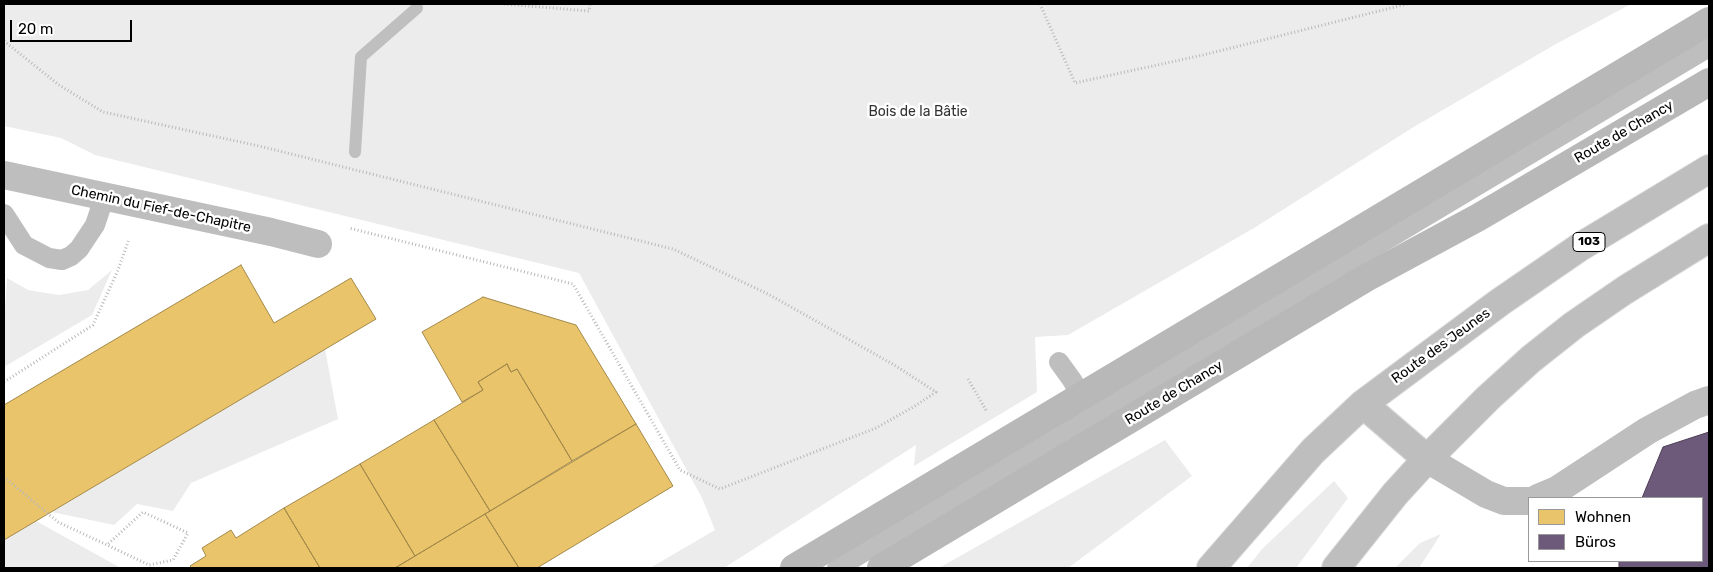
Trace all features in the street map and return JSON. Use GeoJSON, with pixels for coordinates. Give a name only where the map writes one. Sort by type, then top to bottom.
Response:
{"type":"FeatureCollection","features":[{"type":"Feature","properties":{"kind":"main road"},"geometry":{"type":"LineString","coordinates":[[794,568],[1087,406],[1709,21]]}},
{"type":"Feature","properties":{"kind":"main road","name":"Route de Chancy"},"geometry":{"type":"LineString","coordinates":[[881,568],[1366,278],[1539,182],[1709,82]]}},
{"type":"Feature","properties":{"kind":"main road","name":"Route des Jeunes"},"geometry":{"type":"LineString","coordinates":[[1211,568],[1313,451],[1363,404],[1508,296],[1580,248],[1709,169]]}},
{"type":"Feature","properties":{"kind":"main road","name":"Chemin du Fief-de-Chapitre"},"geometry":{"type":"LineString","coordinates":[[4,175],[104,198],[271,232],[318,244]]}},
{"type":"Feature","properties":{"kind":"main road"},"geometry":{"type":"LineString","coordinates":[[1336,568],[1395,494],[1427,459],[1488,398],[1538,353],[1574,325],[1626,290],[1709,238]]}},
{"type":"Feature","properties":{"kind":"main road"},"geometry":{"type":"LineString","coordinates":[[1540,497],[1557,490],[1647,431],[1695,405],[1709,400]]}},
{"type":"Feature","properties":{"kind":"main road"},"geometry":{"type":"LineString","coordinates":[[1363,404],[1427,459],[1486,494],[1504,501],[1528,501]]}},
{"type":"Feature","properties":{"kind":"lane"},"geometry":{"type":"LineString","coordinates":[[837,568],[1087,406],[1709,47]]}},
{"type":"Feature","properties":{"kind":"lane"},"geometry":{"type":"LineString","coordinates":[[4,214],[24,245],[49,258],[62,260],[72,256],[80,249],[95,225],[104,198]]}},
{"type":"Feature","properties":{"kind":"lane"},"geometry":{"type":"LineString","coordinates":[[1059,362],[1087,406]]}},
{"type":"Feature","properties":{"kind":"path"},"geometry":{"type":"LineString","coordinates":[[504,4],[589,11],[590,4]]}},
{"type":"Feature","properties":{"kind":"path"},"geometry":{"type":"LineString","coordinates":[[1040,4],[1075,82],[1203,55],[1407,4]]}},
{"type":"Feature","properties":{"kind":"path"},"geometry":{"type":"LineString","coordinates":[[4,41],[59,84],[103,112],[259,146],[673,249],[768,294],[896,366],[936,392],[876,428],[720,489],[680,470],[573,284],[345,227]]}},
{"type":"Feature","properties":{"kind":"path"},"geometry":{"type":"LineString","coordinates":[[4,382],[93,325],[118,270],[129,240]]}},
{"type":"Feature","properties":{"kind":"path"},"geometry":{"type":"LineString","coordinates":[[968,379],[989,415]]}},
{"type":"Feature","properties":{"kind":"path"},"geometry":{"type":"LineString","coordinates":[[4,477],[58,522],[107,546],[149,565],[173,560],[188,532],[143,512],[107,546]]}},
{"type":"Feature","properties":{"kind":"green space","name":"Bois de la Bâtie"},"geometry":{"type":"Polygon","coordinates":[[[4,4],[1631,4],[1556,44],[1412,128],[1254,228],[1068,335],[1035,337],[1037,392],[914,466],[916,445],[724,568],[650,568],[715,530],[702,498],[579,273],[95,155],[61,138],[4,126],[4,4]]]}},
{"type":"Feature","properties":{"kind":"green space"},"geometry":{"type":"Polygon","coordinates":[[[112,270],[92,315],[4,367],[7,278],[28,290],[59,295],[88,290],[112,270]]]}},
{"type":"Feature","properties":{"kind":"green space"},"geometry":{"type":"Polygon","coordinates":[[[325,349],[338,419],[191,483],[173,511],[137,504],[114,525],[52,512],[325,349]]]}},
{"type":"Feature","properties":{"kind":"green space"},"geometry":{"type":"Polygon","coordinates":[[[1165,440],[1192,476],[1068,568],[939,568],[1165,440]]]}},
{"type":"Feature","properties":{"kind":"green space"},"geometry":{"type":"Polygon","coordinates":[[[1334,481],[1348,498],[1296,568],[1247,568],[1262,549],[1334,481]]]}},
{"type":"Feature","properties":{"kind":"green space"},"geometry":{"type":"Polygon","coordinates":[[[36,521],[121,568],[4,568],[4,540],[36,521]]]}},
{"type":"Feature","properties":{"kind":"green space"},"geometry":{"type":"Polygon","coordinates":[[[1441,534],[1419,568],[1395,568],[1420,543],[1441,534]]]}},
{"type":"Feature","properties":{"kind":"building: Wohnen"},"geometry":{"type":"Polygon","coordinates":[[[241,265],[274,323],[351,278],[376,319],[4,540],[4,405],[241,265]]]}},
{"type":"Feature","properties":{"kind":"building: Wohnen"},"geometry":{"type":"Polygon","coordinates":[[[483,297],[576,325],[636,424],[572,461],[517,369],[511,372],[507,364],[478,382],[483,390],[462,402],[422,332],[483,297]]]}},
{"type":"Feature","properties":{"kind":"building: Wohnen"},"geometry":{"type":"Polygon","coordinates":[[[507,364],[511,372],[517,369],[572,461],[490,511],[434,420],[483,390],[478,382],[507,364]]]}},
{"type":"Feature","properties":{"kind":"building: Wohnen"},"geometry":{"type":"Polygon","coordinates":[[[434,420],[490,511],[415,556],[360,464],[434,420]]]}},
{"type":"Feature","properties":{"kind":"building: Wohnen"},"geometry":{"type":"Polygon","coordinates":[[[636,424],[673,486],[537,568],[519,568],[485,514],[636,424]]]}},
{"type":"Feature","properties":{"kind":"building: Wohnen"},"geometry":{"type":"Polygon","coordinates":[[[360,464],[415,556],[395,568],[320,568],[284,508],[360,464]]]}},
{"type":"Feature","properties":{"kind":"building: Wohnen"},"geometry":{"type":"Polygon","coordinates":[[[284,508],[320,568],[192,568],[190,566],[206,556],[202,548],[231,530],[236,538],[284,508]]]}},
{"type":"Feature","properties":{"kind":"building: Wohnen"},"geometry":{"type":"Polygon","coordinates":[[[485,514],[519,568],[395,568],[485,514]]]}},
{"type":"Feature","properties":{"kind":"building: Büros"},"geometry":{"type":"Polygon","coordinates":[[[1709,432],[1709,568],[1619,568],[1619,562],[1703,562],[1703,497],[1642,497],[1663,447],[1709,432]]]}},
{"type":"Feature","properties":{"kind":"waterway"},"geometry":{"type":"LineString","coordinates":[[355,152],[361,57],[417,8]]}}]}
